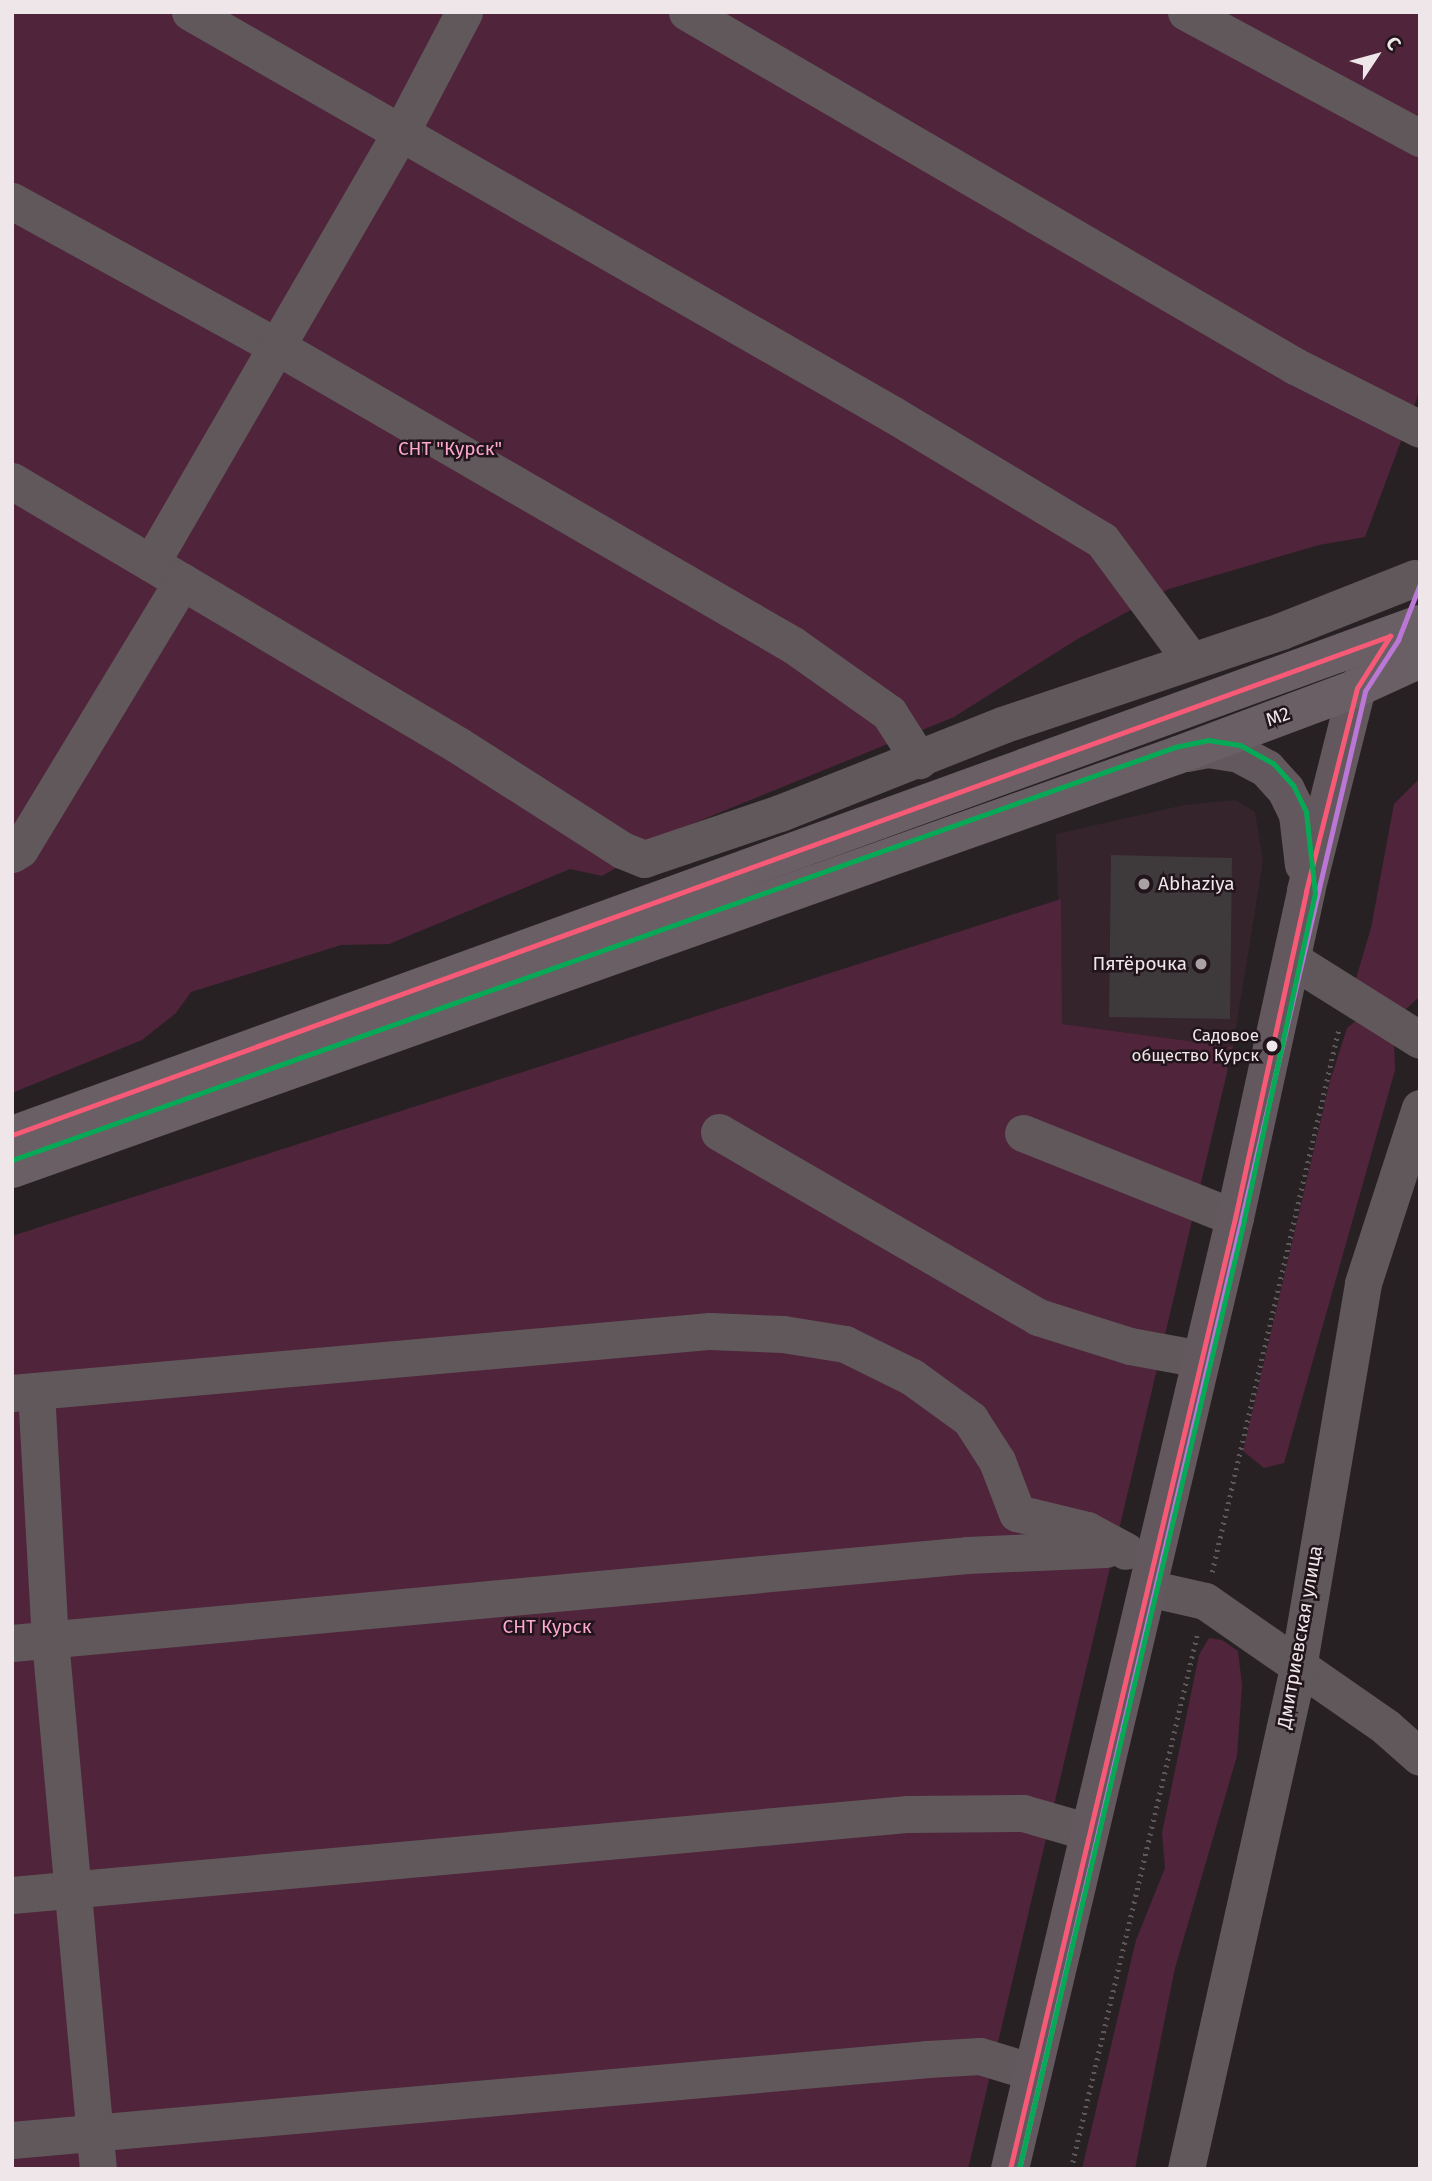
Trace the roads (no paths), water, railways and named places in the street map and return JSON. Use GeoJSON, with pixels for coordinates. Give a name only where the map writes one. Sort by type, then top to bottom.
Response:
{"type":"FeatureCollection","features":[{"type":"Feature","properties":{"kind":"highway"},"geometry":{"type":"LineString","coordinates":[[12,1135],[1405,630]]}},
{"type":"Feature","properties":{"kind":"highway","name":"М2"},"geometry":{"type":"LineString","coordinates":[[12,1169],[1178,755],[1357,688],[1420,659]]}},
{"type":"Feature","properties":{"kind":"main road"},"geometry":{"type":"LineString","coordinates":[[1010,2169],[1090,1832],[1143,1564],[1201,1359],[1235,1218],[1306,891],[1357,688],[1405,630]]}},
{"type":"Feature","properties":{"kind":"main road"},"geometry":{"type":"LineString","coordinates":[[1178,755],[1208,749],[1239,754],[1273,776],[1298,815],[1306,891]]}},
{"type":"Feature","properties":{"kind":"street"},"geometry":{"type":"LineString","coordinates":[[190,12],[892,414],[1102,540],[1190,659]]}},
{"type":"Feature","properties":{"kind":"street"},"geometry":{"type":"LineString","coordinates":[[12,854],[20,849],[167,572],[276,346],[400,134],[464,12]]}},
{"type":"Feature","properties":{"kind":"street"},"geometry":{"type":"LineString","coordinates":[[687,12],[1295,366],[1420,429]]}},
{"type":"Feature","properties":{"kind":"street"},"geometry":{"type":"LineString","coordinates":[[1186,12],[1420,138]]}},
{"type":"Feature","properties":{"kind":"street"},"geometry":{"type":"LineString","coordinates":[[12,201],[276,346],[793,645],[889,713],[919,760]]}},
{"type":"Feature","properties":{"kind":"street"},"geometry":{"type":"LineString","coordinates":[[12,481],[458,745],[622,850],[644,859],[919,760],[1002,725],[1190,659],[1280,631],[1418,569]]}},
{"type":"Feature","properties":{"kind":"street"},"geometry":{"type":"LineString","coordinates":[[1405,630],[1418,569]]}},
{"type":"Feature","properties":{"kind":"street"},"geometry":{"type":"LineString","coordinates":[[1291,959],[1420,1040]]}},
{"type":"Feature","properties":{"kind":"street","name":"Дмитриевская улица"},"geometry":{"type":"LineString","coordinates":[[1186,2169],[1298,1668],[1363,1283],[1420,1108]]}},
{"type":"Feature","properties":{"kind":"street"},"geometry":{"type":"LineString","coordinates":[[719,1132],[1038,1317],[1130,1346],[1201,1359]]}},
{"type":"Feature","properties":{"kind":"street"},"geometry":{"type":"LineString","coordinates":[[1023,1133],[1235,1218]]}},
{"type":"Feature","properties":{"kind":"street"},"geometry":{"type":"LineString","coordinates":[[96,2151],[75,1889],[24,1392],[710,1331],[795,1336],[845,1344],[912,1377],[971,1419],[997,1461],[1017,1513],[1087,1530],[1205,1601],[1385,1727],[1420,1757]]}},
{"type":"Feature","properties":{"kind":"street"},"geometry":{"type":"LineString","coordinates":[[12,1643],[967,1555],[1086,1547],[1143,1564]]}},
{"type":"Feature","properties":{"kind":"street"},"geometry":{"type":"LineString","coordinates":[[12,1895],[908,1814],[1023,1813],[1090,1832]]}},
{"type":"Feature","properties":{"kind":"street"},"geometry":{"type":"LineString","coordinates":[[12,2140],[96,2151],[928,2059],[980,2056],[1033,2072]]}},
{"type":"Feature","properties":{"kind":"place","name":"Abhaziya"},"geometry":{"type":"Point","coordinates":[1144,884]}},
{"type":"Feature","properties":{"kind":"place","name":"Пятёрочка"},"geometry":{"type":"Point","coordinates":[1201,964]}},
{"type":"Feature","properties":{"kind":"place","name":"Садовое общество Курск"},"geometry":{"type":"Point","coordinates":[1272,1046]}},
{"type":"Feature","properties":{"kind":"park label","name":"СНТ \"Курск\""},"geometry":{"type":"Point","coordinates":[450,449]}},
{"type":"Feature","properties":{"kind":"park label","name":"СНТ Курск"},"geometry":{"type":"Point","coordinates":[547,1627]}}]}
